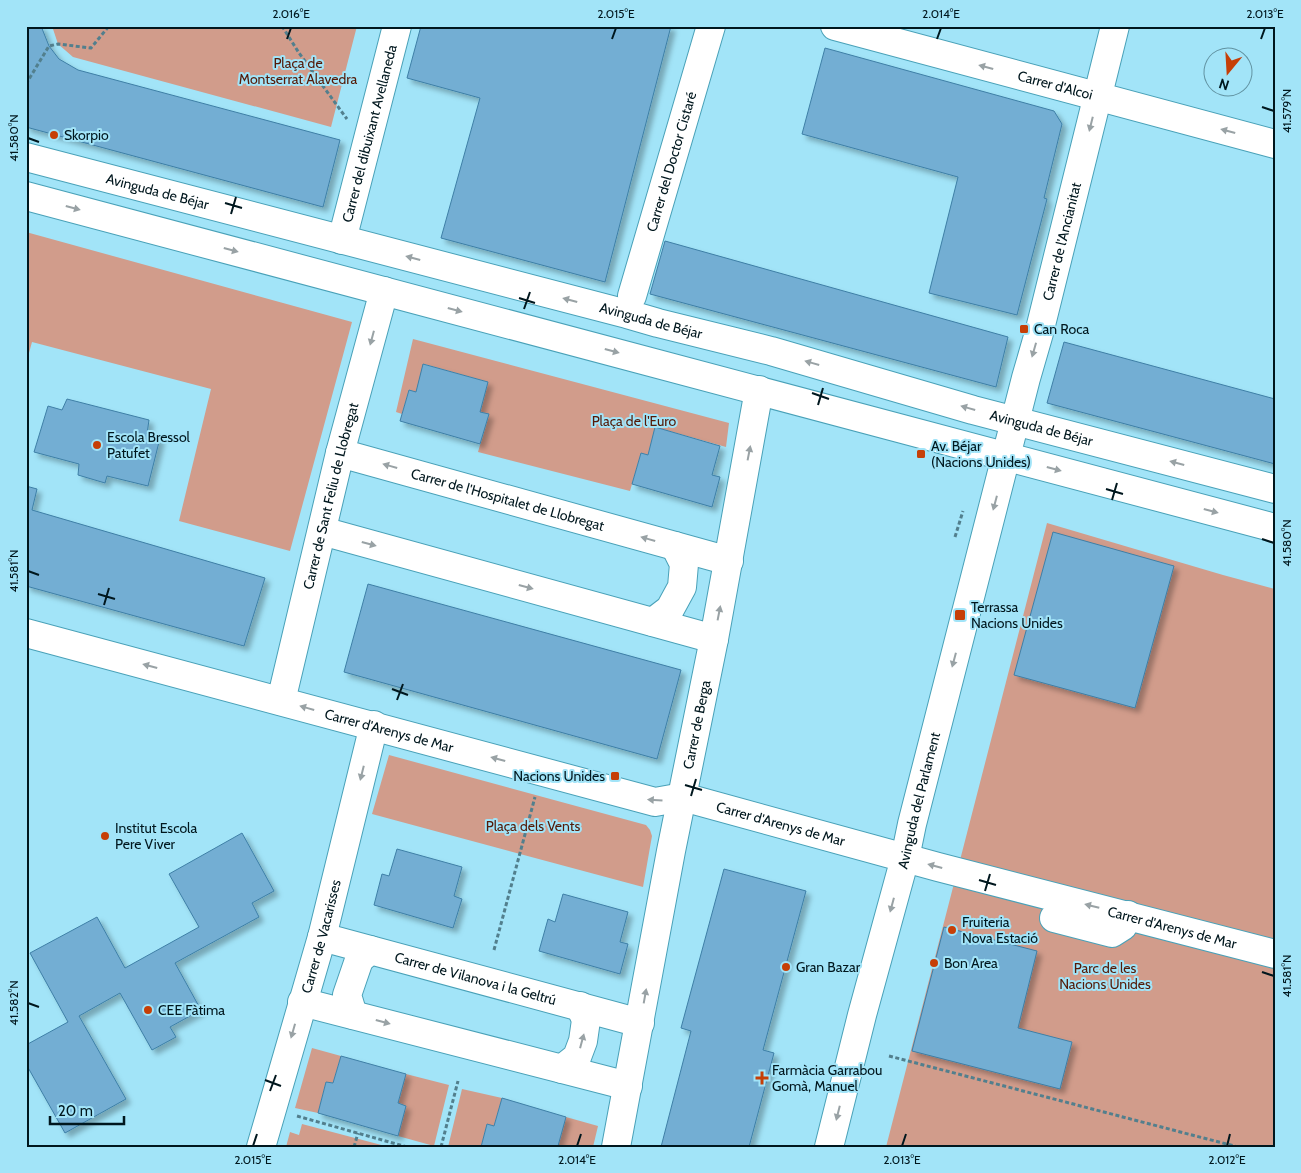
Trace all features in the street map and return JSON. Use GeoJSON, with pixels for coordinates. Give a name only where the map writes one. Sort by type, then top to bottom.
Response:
{"type":"FeatureCollection","features":[{"type":"Feature","properties":{"kind":"street","name":"Carrer del dibuixant Avellaneda"},"geometry":{"type":"LineString","coordinates":[[342,240],[397,26]]}},
{"type":"Feature","properties":{"kind":"street","name":"Carrer del Doctor Cistaré"},"geometry":{"type":"LineString","coordinates":[[632,296],[711,26]]}},
{"type":"Feature","properties":{"kind":"street","name":"Carrer d'Alcoi"},"geometry":{"type":"LineString","coordinates":[[835,26],[1275,144]]}},
{"type":"Feature","properties":{"kind":"street","name":"Carrer de l'Ancianitat"},"geometry":{"type":"LineString","coordinates":[[1007,456],[1115,26]]}},
{"type":"Feature","properties":{"kind":"street","name":"Avinguda de Béjar"},"geometry":{"type":"LineString","coordinates":[[26,157],[771,351],[1015,420],[1275,489]]}},
{"type":"Feature","properties":{"kind":"street"},"geometry":{"type":"LineString","coordinates":[[26,196],[1275,528]]}},
{"type":"Feature","properties":{"kind":"street","name":"Carrer de Sant Feliu de Llobregat"},"geometry":{"type":"LineString","coordinates":[[281,701],[340,453],[384,291]]}},
{"type":"Feature","properties":{"kind":"street","name":"Carrer de Berga"},"geometry":{"type":"LineString","coordinates":[[616,1147],[760,390]]}},
{"type":"Feature","properties":{"kind":"street","name":"Carrer de l'Hospitalet de Llobregat"},"geometry":{"type":"LineString","coordinates":[[340,453],[728,561]]}},
{"type":"Feature","properties":{"kind":"street","name":"Avinguda del Parlament"},"geometry":{"type":"LineString","coordinates":[[829,1147],[862,1015],[905,858],[912,824],[1007,456]]}},
{"type":"Feature","properties":{"kind":"street"},"geometry":{"type":"LineString","coordinates":[[322,531],[714,639]]}},
{"type":"Feature","properties":{"kind":"street"},"geometry":{"type":"LineString","coordinates":[[653,622],[670,609],[682,587],[684,564],[675,546]]}},
{"type":"Feature","properties":{"kind":"street","name":"Carrer d'Arenys de Mar"},"geometry":{"type":"LineString","coordinates":[[26,633],[656,802],[683,797],[905,858],[1275,954]]}},
{"type":"Feature","properties":{"kind":"street","name":"Carrer de Vacarisses"},"geometry":{"type":"LineString","coordinates":[[261,1147],[322,936],[374,725]]}},
{"type":"Feature","properties":{"kind":"street"},"geometry":{"type":"LineString","coordinates":[[1054,918],[1112,933],[1122,926],[1128,915]]}},
{"type":"Feature","properties":{"kind":"street","name":"Carrer de Vilanova i la Geltrú"},"geometry":{"type":"LineString","coordinates":[[322,936],[640,1023]]}},
{"type":"Feature","properties":{"kind":"street"},"geometry":{"type":"LineString","coordinates":[[353,1015],[347,995],[359,960],[370,950]]}},
{"type":"Feature","properties":{"kind":"street"},"geometry":{"type":"LineString","coordinates":[[302,1002],[628,1086]]}},
{"type":"Feature","properties":{"kind":"street"},"geometry":{"type":"LineString","coordinates":[[562,1069],[576,1057],[583,1041],[586,1020],[580,1006]]}},
{"type":"Feature","properties":{"kind":"path"},"geometry":{"type":"LineString","coordinates":[[26,84],[49,46],[58,44],[91,48],[109,26]]}},
{"type":"Feature","properties":{"kind":"path"},"geometry":{"type":"LineString","coordinates":[[282,26],[348,122]]}},
{"type":"Feature","properties":{"kind":"path"},"geometry":{"type":"LineString","coordinates":[[955,537],[965,504]]}},
{"type":"Feature","properties":{"kind":"path"},"geometry":{"type":"LineString","coordinates":[[494,950],[537,792]]}},
{"type":"Feature","properties":{"kind":"path"},"geometry":{"type":"LineString","coordinates":[[889,1056],[1238,1147]]}},
{"type":"Feature","properties":{"kind":"path"},"geometry":{"type":"LineString","coordinates":[[441,1147],[458,1081]]}},
{"type":"Feature","properties":{"kind":"path"},"geometry":{"type":"LineString","coordinates":[[289,1114],[407,1147]]}},
{"type":"Feature","properties":{"kind":"path"},"geometry":{"type":"LineString","coordinates":[[354,1147],[358,1133]]}},
{"type":"Feature","properties":{"kind":"green space","name":"Plaça de Montserrat Alavedra"},"geometry":{"type":"Polygon","coordinates":[[[52,26],[357,26],[331,127],[73,57],[58,44],[52,26]]]}},
{"type":"Feature","properties":{"kind":"green space"},"geometry":{"type":"Polygon","coordinates":[[[26,232],[352,322],[290,551],[179,521],[211,389],[32,342],[26,364],[26,232]]]}},
{"type":"Feature","properties":{"kind":"green space","name":"Plaça de l'Euro"},"geometry":{"type":"Polygon","coordinates":[[[413,339],[729,423],[726,447],[655,427],[648,455],[641,453],[630,491],[478,452],[489,414],[480,412],[488,382],[424,364],[416,392],[409,390],[402,414],[396,412],[413,339]]]}},
{"type":"Feature","properties":{"kind":"green space","name":"Parc de les Nacions Unides"},"geometry":{"type":"Polygon","coordinates":[[[1047,523],[1275,589],[1275,1147],[886,1147],[1047,523]]]}},
{"type":"Feature","properties":{"kind":"green space","name":"Plaça dels Vents"},"geometry":{"type":"Polygon","coordinates":[[[389,755],[646,825],[652,836],[643,887],[372,814],[389,755]]]}},
{"type":"Feature","properties":{"kind":"green space"},"geometry":{"type":"Polygon","coordinates":[[[312,1048],[341,1056],[333,1083],[326,1082],[318,1113],[295,1108],[312,1048]]]}},
{"type":"Feature","properties":{"kind":"green space"},"geometry":{"type":"Polygon","coordinates":[[[406,1074],[449,1085],[434,1146],[398,1136],[406,1106],[398,1103],[406,1074]]]}},
{"type":"Feature","properties":{"kind":"green space"},"geometry":{"type":"Polygon","coordinates":[[[462,1089],[502,1098],[494,1126],[487,1124],[481,1147],[448,1147],[462,1089]]]}},
{"type":"Feature","properties":{"kind":"green space"},"geometry":{"type":"Polygon","coordinates":[[[566,1117],[598,1126],[593,1147],[558,1146],[566,1117]]]}},
{"type":"Feature","properties":{"kind":"green space"},"geometry":{"type":"Polygon","coordinates":[[[302,1124],[389,1147],[286,1147],[290,1132],[299,1135],[302,1124]]]}},
{"type":"Feature","properties":{"kind":"building"},"geometry":{"type":"Polygon","coordinates":[[[26,26],[41,26],[49,46],[59,59],[78,70],[340,140],[323,207],[26,127],[26,26]]]}},
{"type":"Feature","properties":{"kind":"building"},"geometry":{"type":"Polygon","coordinates":[[[421,26],[671,26],[605,282],[441,238],[480,98],[407,78],[421,26]]]}},
{"type":"Feature","properties":{"kind":"building"},"geometry":{"type":"Polygon","coordinates":[[[825,48],[1054,111],[1062,124],[1044,198],[1047,199],[1017,315],[929,293],[958,177],[802,134],[825,48]]]}},
{"type":"Feature","properties":{"kind":"building"},"geometry":{"type":"Polygon","coordinates":[[[665,241],[1008,337],[996,387],[650,294],[665,241]]]}},
{"type":"Feature","properties":{"kind":"building"},"geometry":{"type":"Polygon","coordinates":[[[1064,342],[1275,399],[1275,464],[1047,403],[1064,342]]]}},
{"type":"Feature","properties":{"kind":"building"},"geometry":{"type":"Polygon","coordinates":[[[423,364],[488,382],[480,412],[489,414],[480,444],[400,421],[409,390],[416,392],[423,364]]]}},
{"type":"Feature","properties":{"kind":"building","name":"Escola Bressol Patufet"},"geometry":{"type":"Polygon","coordinates":[[[67,399],[149,420],[147,434],[160,438],[148,486],[107,476],[105,483],[78,475],[79,464],[34,452],[48,406],[62,410],[67,399]]]}},
{"type":"Feature","properties":{"kind":"building"},"geometry":{"type":"Polygon","coordinates":[[[655,427],[720,446],[712,475],[720,477],[712,507],[632,484],[641,453],[648,455],[655,427]]]}},
{"type":"Feature","properties":{"kind":"building"},"geometry":{"type":"Polygon","coordinates":[[[26,486],[37,489],[32,510],[265,578],[244,646],[26,586],[26,486]]]}},
{"type":"Feature","properties":{"kind":"building"},"geometry":{"type":"Polygon","coordinates":[[[1053,532],[1174,566],[1135,708],[1014,675],[1053,532]]]}},
{"type":"Feature","properties":{"kind":"building"},"geometry":{"type":"Polygon","coordinates":[[[368,584],[681,670],[657,759],[344,672],[368,584]]]}},
{"type":"Feature","properties":{"kind":"building"},"geometry":{"type":"Polygon","coordinates":[[[242,833],[274,891],[252,903],[259,917],[175,963],[201,1010],[170,1027],[176,1037],[152,1050],[120,993],[79,1016],[126,1099],[65,1133],[26,1064],[26,1045],[68,1022],[30,953],[97,917],[125,968],[199,927],[169,874],[242,833]]]}},
{"type":"Feature","properties":{"kind":"building"},"geometry":{"type":"Polygon","coordinates":[[[397,849],[462,867],[454,896],[462,899],[453,928],[374,905],[382,874],[389,876],[397,849]]]}},
{"type":"Feature","properties":{"kind":"building"},"geometry":{"type":"Polygon","coordinates":[[[724,869],[806,891],[763,1050],[774,1053],[749,1147],[661,1147],[691,1031],[681,1028],[724,869]]]}},
{"type":"Feature","properties":{"kind":"building"},"geometry":{"type":"Polygon","coordinates":[[[563,894],[628,912],[620,942],[628,944],[620,974],[539,951],[548,919],[555,922],[563,894]]]}},
{"type":"Feature","properties":{"kind":"building"},"geometry":{"type":"Polygon","coordinates":[[[944,927],[1037,951],[1018,1028],[1072,1042],[1060,1089],[912,1051],[944,927]]]}},
{"type":"Feature","properties":{"kind":"building"},"geometry":{"type":"Polygon","coordinates":[[[341,1056],[406,1074],[398,1103],[406,1106],[398,1136],[318,1113],[326,1082],[333,1083],[341,1056]]]}},
{"type":"Feature","properties":{"kind":"building"},"geometry":{"type":"Polygon","coordinates":[[[502,1098],[566,1117],[558,1146],[562,1147],[481,1147],[487,1124],[494,1126],[502,1098]]]}},
{"type":"Feature","properties":{"kind":"place","name":"Skorpio"},"geometry":{"type":"Point","coordinates":[54,135]}},
{"type":"Feature","properties":{"kind":"place","name":"Can Roca"},"geometry":{"type":"Point","coordinates":[1024,329]}},
{"type":"Feature","properties":{"kind":"place","name":"Escola Bressol Patufet"},"geometry":{"type":"Point","coordinates":[97,445]}},
{"type":"Feature","properties":{"kind":"place","name":"Av. Béjar (Nacions Unides)"},"geometry":{"type":"Point","coordinates":[921,454]}},
{"type":"Feature","properties":{"kind":"place","name":"Terrassa Nacions Unides"},"geometry":{"type":"Point","coordinates":[960,615]}},
{"type":"Feature","properties":{"kind":"place","name":"Nacions Unides"},"geometry":{"type":"Point","coordinates":[615,776]}},
{"type":"Feature","properties":{"kind":"place","name":"Institut Escola Pere Viver"},"geometry":{"type":"Point","coordinates":[105,836]}},
{"type":"Feature","properties":{"kind":"place","name":"Fruiteria Nova Estació"},"geometry":{"type":"Point","coordinates":[952,930]}},
{"type":"Feature","properties":{"kind":"place","name":"Bon Area"},"geometry":{"type":"Point","coordinates":[934,963]}},
{"type":"Feature","properties":{"kind":"place","name":"Gran Bazar"},"geometry":{"type":"Point","coordinates":[786,967]}},
{"type":"Feature","properties":{"kind":"place","name":"CEE Fàtima"},"geometry":{"type":"Point","coordinates":[148,1010]}},
{"type":"Feature","properties":{"kind":"place","name":"Farmàcia Garrabou Gomà, Manuel"},"geometry":{"type":"Point","coordinates":[762,1078]}}]}
